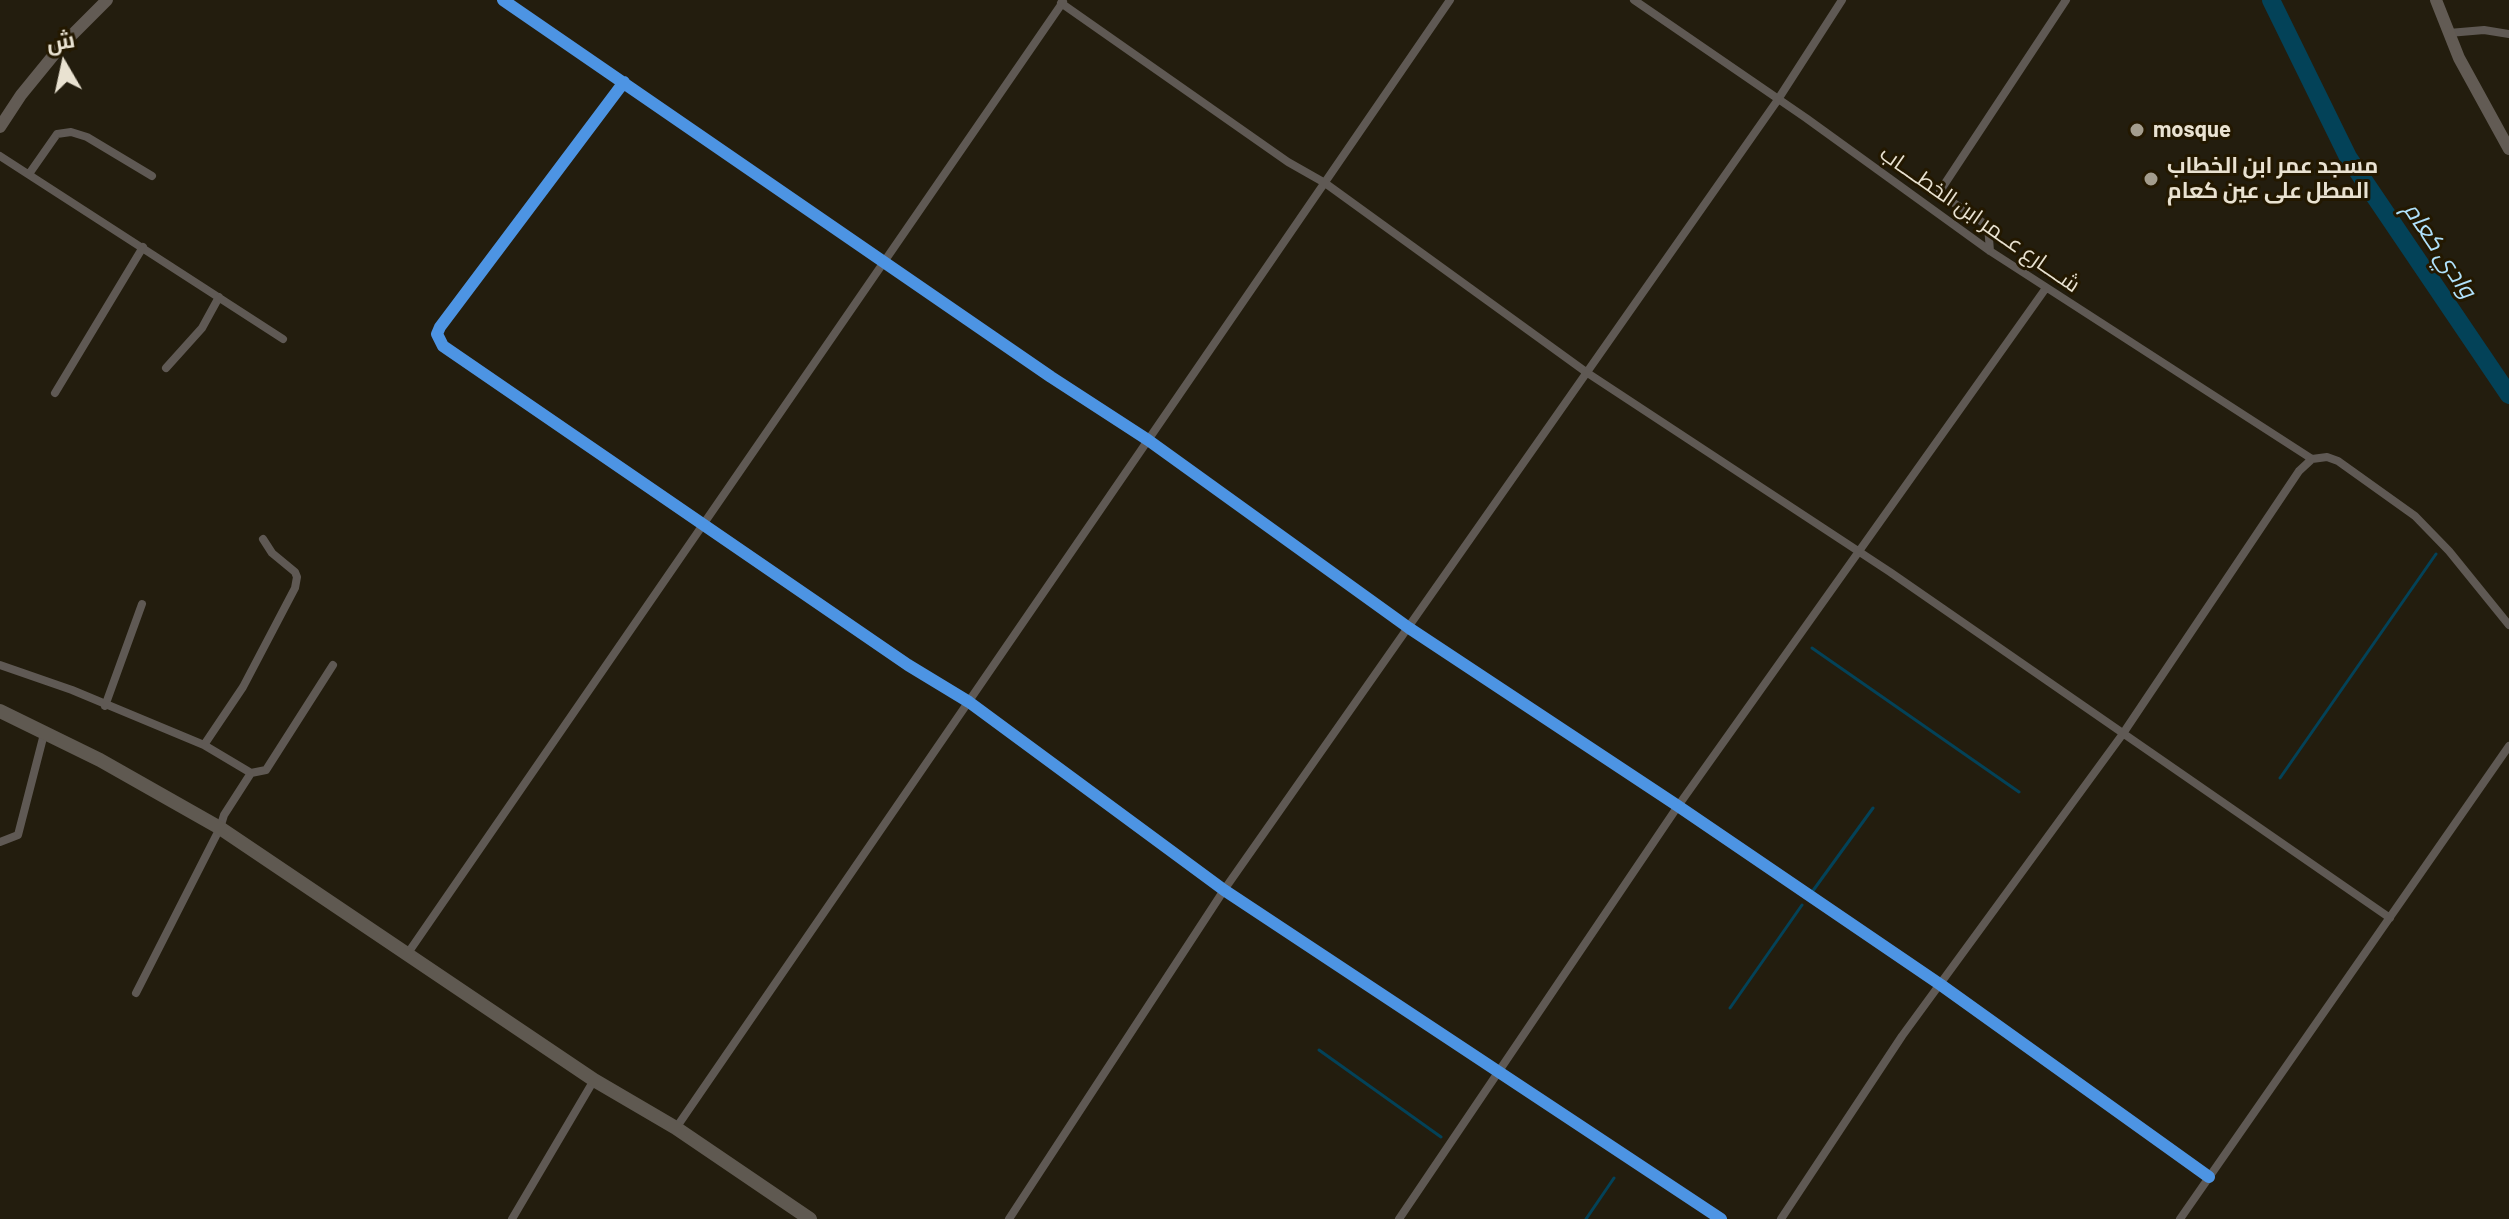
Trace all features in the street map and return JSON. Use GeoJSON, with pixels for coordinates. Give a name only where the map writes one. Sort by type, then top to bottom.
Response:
{"type":"FeatureCollection","features":[{"type":"Feature","properties":{"kind":"main road"},"geometry":{"type":"LineString","coordinates":[[0,711],[100,760],[220,828],[594,1080],[676,1128],[810,1219]]}},
{"type":"Feature","properties":{"kind":"street"},"geometry":{"type":"LineString","coordinates":[[0,127],[21,95],[61,46],[107,0]]}},
{"type":"Feature","properties":{"kind":"street"},"geometry":{"type":"LineString","coordinates":[[503,0],[1051,377],[1148,440],[1409,628],[1941,985],[2209,1177]]}},
{"type":"Feature","properties":{"kind":"street"},"geometry":{"type":"LineString","coordinates":[[676,1128],[1450,0]]}},
{"type":"Feature","properties":{"kind":"street","name":"شــــارع عــمر ابن الخطــــاب"},"geometry":{"type":"LineString","coordinates":[[1634,0],[2046,288],[2312,459],[2327,457],[2338,461],[2415,516],[2459,562],[2509,625]]}},
{"type":"Feature","properties":{"kind":"street"},"geometry":{"type":"LineString","coordinates":[[1009,1219],[1224,890],[1777,101],[1842,0]]}},
{"type":"Feature","properties":{"kind":"street"},"geometry":{"type":"LineString","coordinates":[[1990,251],[1988,226],[1940,191],[2066,0]]}},
{"type":"Feature","properties":{"kind":"street"},"geometry":{"type":"LineString","coordinates":[[2436,0],[2459,58],[2509,149]]}},
{"type":"Feature","properties":{"kind":"street"},"geometry":{"type":"LineString","coordinates":[[408,953],[1062,2],[1288,162],[1325,183],[1586,372],[1859,553],[2390,918]]}},
{"type":"Feature","properties":{"kind":"street"},"geometry":{"type":"LineString","coordinates":[[2449,33],[2484,30],[2509,34]]}},
{"type":"Feature","properties":{"kind":"street"},"geometry":{"type":"LineString","coordinates":[[624,82],[437,334],[443,346],[908,665],[969,702],[1224,890],[1721,1219]]}},
{"type":"Feature","properties":{"kind":"street"},"geometry":{"type":"LineString","coordinates":[[29,174],[57,134],[71,132],[87,137],[152,176]]}},
{"type":"Feature","properties":{"kind":"street"},"geometry":{"type":"LineString","coordinates":[[0,156],[283,339]]}},
{"type":"Feature","properties":{"kind":"street"},"geometry":{"type":"LineString","coordinates":[[55,393],[143,247]]}},
{"type":"Feature","properties":{"kind":"street"},"geometry":{"type":"LineString","coordinates":[[1399,1219],[1678,806],[2046,288]]}},
{"type":"Feature","properties":{"kind":"street"},"geometry":{"type":"LineString","coordinates":[[166,368],[202,328],[219,297]]}},
{"type":"Feature","properties":{"kind":"street"},"geometry":{"type":"LineString","coordinates":[[1781,1219],[1902,1036],[2122,735],[2299,471],[2312,459]]}},
{"type":"Feature","properties":{"kind":"street"},"geometry":{"type":"LineString","coordinates":[[204,745],[243,687],[295,588],[295,572],[272,553],[263,539]]}},
{"type":"Feature","properties":{"kind":"street"},"geometry":{"type":"LineString","coordinates":[[105,706],[142,604]]}},
{"type":"Feature","properties":{"kind":"street"},"geometry":{"type":"LineString","coordinates":[[0,665],[72,690],[204,745],[251,773],[266,770],[333,665]]}},
{"type":"Feature","properties":{"kind":"street"},"geometry":{"type":"LineString","coordinates":[[0,842],[18,835],[44,734]]}},
{"type":"Feature","properties":{"kind":"street"},"geometry":{"type":"LineString","coordinates":[[2180,1219],[2509,746]]}},
{"type":"Feature","properties":{"kind":"street"},"geometry":{"type":"LineString","coordinates":[[136,993],[224,815],[251,773]]}},
{"type":"Feature","properties":{"kind":"street"},"geometry":{"type":"LineString","coordinates":[[512,1219],[594,1080]]}},
{"type":"Feature","properties":{"kind":"waterway","name":"وادي كعام"},"geometry":{"type":"LineString","coordinates":[[2271,0],[2348,157],[2509,395]]}},
{"type":"Feature","properties":{"kind":"waterway"},"geometry":{"type":"LineString","coordinates":[[2280,778],[2436,554]]}},
{"type":"Feature","properties":{"kind":"waterway"},"geometry":{"type":"LineString","coordinates":[[1812,648],[2019,792]]}},
{"type":"Feature","properties":{"kind":"waterway"},"geometry":{"type":"LineString","coordinates":[[1812,892],[1873,808]]}},
{"type":"Feature","properties":{"kind":"waterway"},"geometry":{"type":"LineString","coordinates":[[1730,1008],[1802,905]]}},
{"type":"Feature","properties":{"kind":"waterway"},"geometry":{"type":"LineString","coordinates":[[1319,1050],[1441,1137]]}},
{"type":"Feature","properties":{"kind":"waterway"},"geometry":{"type":"LineString","coordinates":[[1586,1219],[1614,1178]]}},
{"type":"Feature","properties":{"kind":"cycle path"},"geometry":{"type":"LineString","coordinates":[[503,0],[1051,377],[1148,440],[1409,628],[1941,985],[2209,1177]]}},
{"type":"Feature","properties":{"kind":"cycle path"},"geometry":{"type":"LineString","coordinates":[[624,82],[440,327],[437,334],[443,346],[908,665],[969,702],[1224,890],[1721,1219]]}},
{"type":"Feature","properties":{"kind":"place","name":"mosque"},"geometry":{"type":"Point","coordinates":[2137,130]}},
{"type":"Feature","properties":{"kind":"place","name":"مسجد عمر ابن الخطاب المطل على عين كعام"},"geometry":{"type":"Point","coordinates":[2151,179]}}]}
